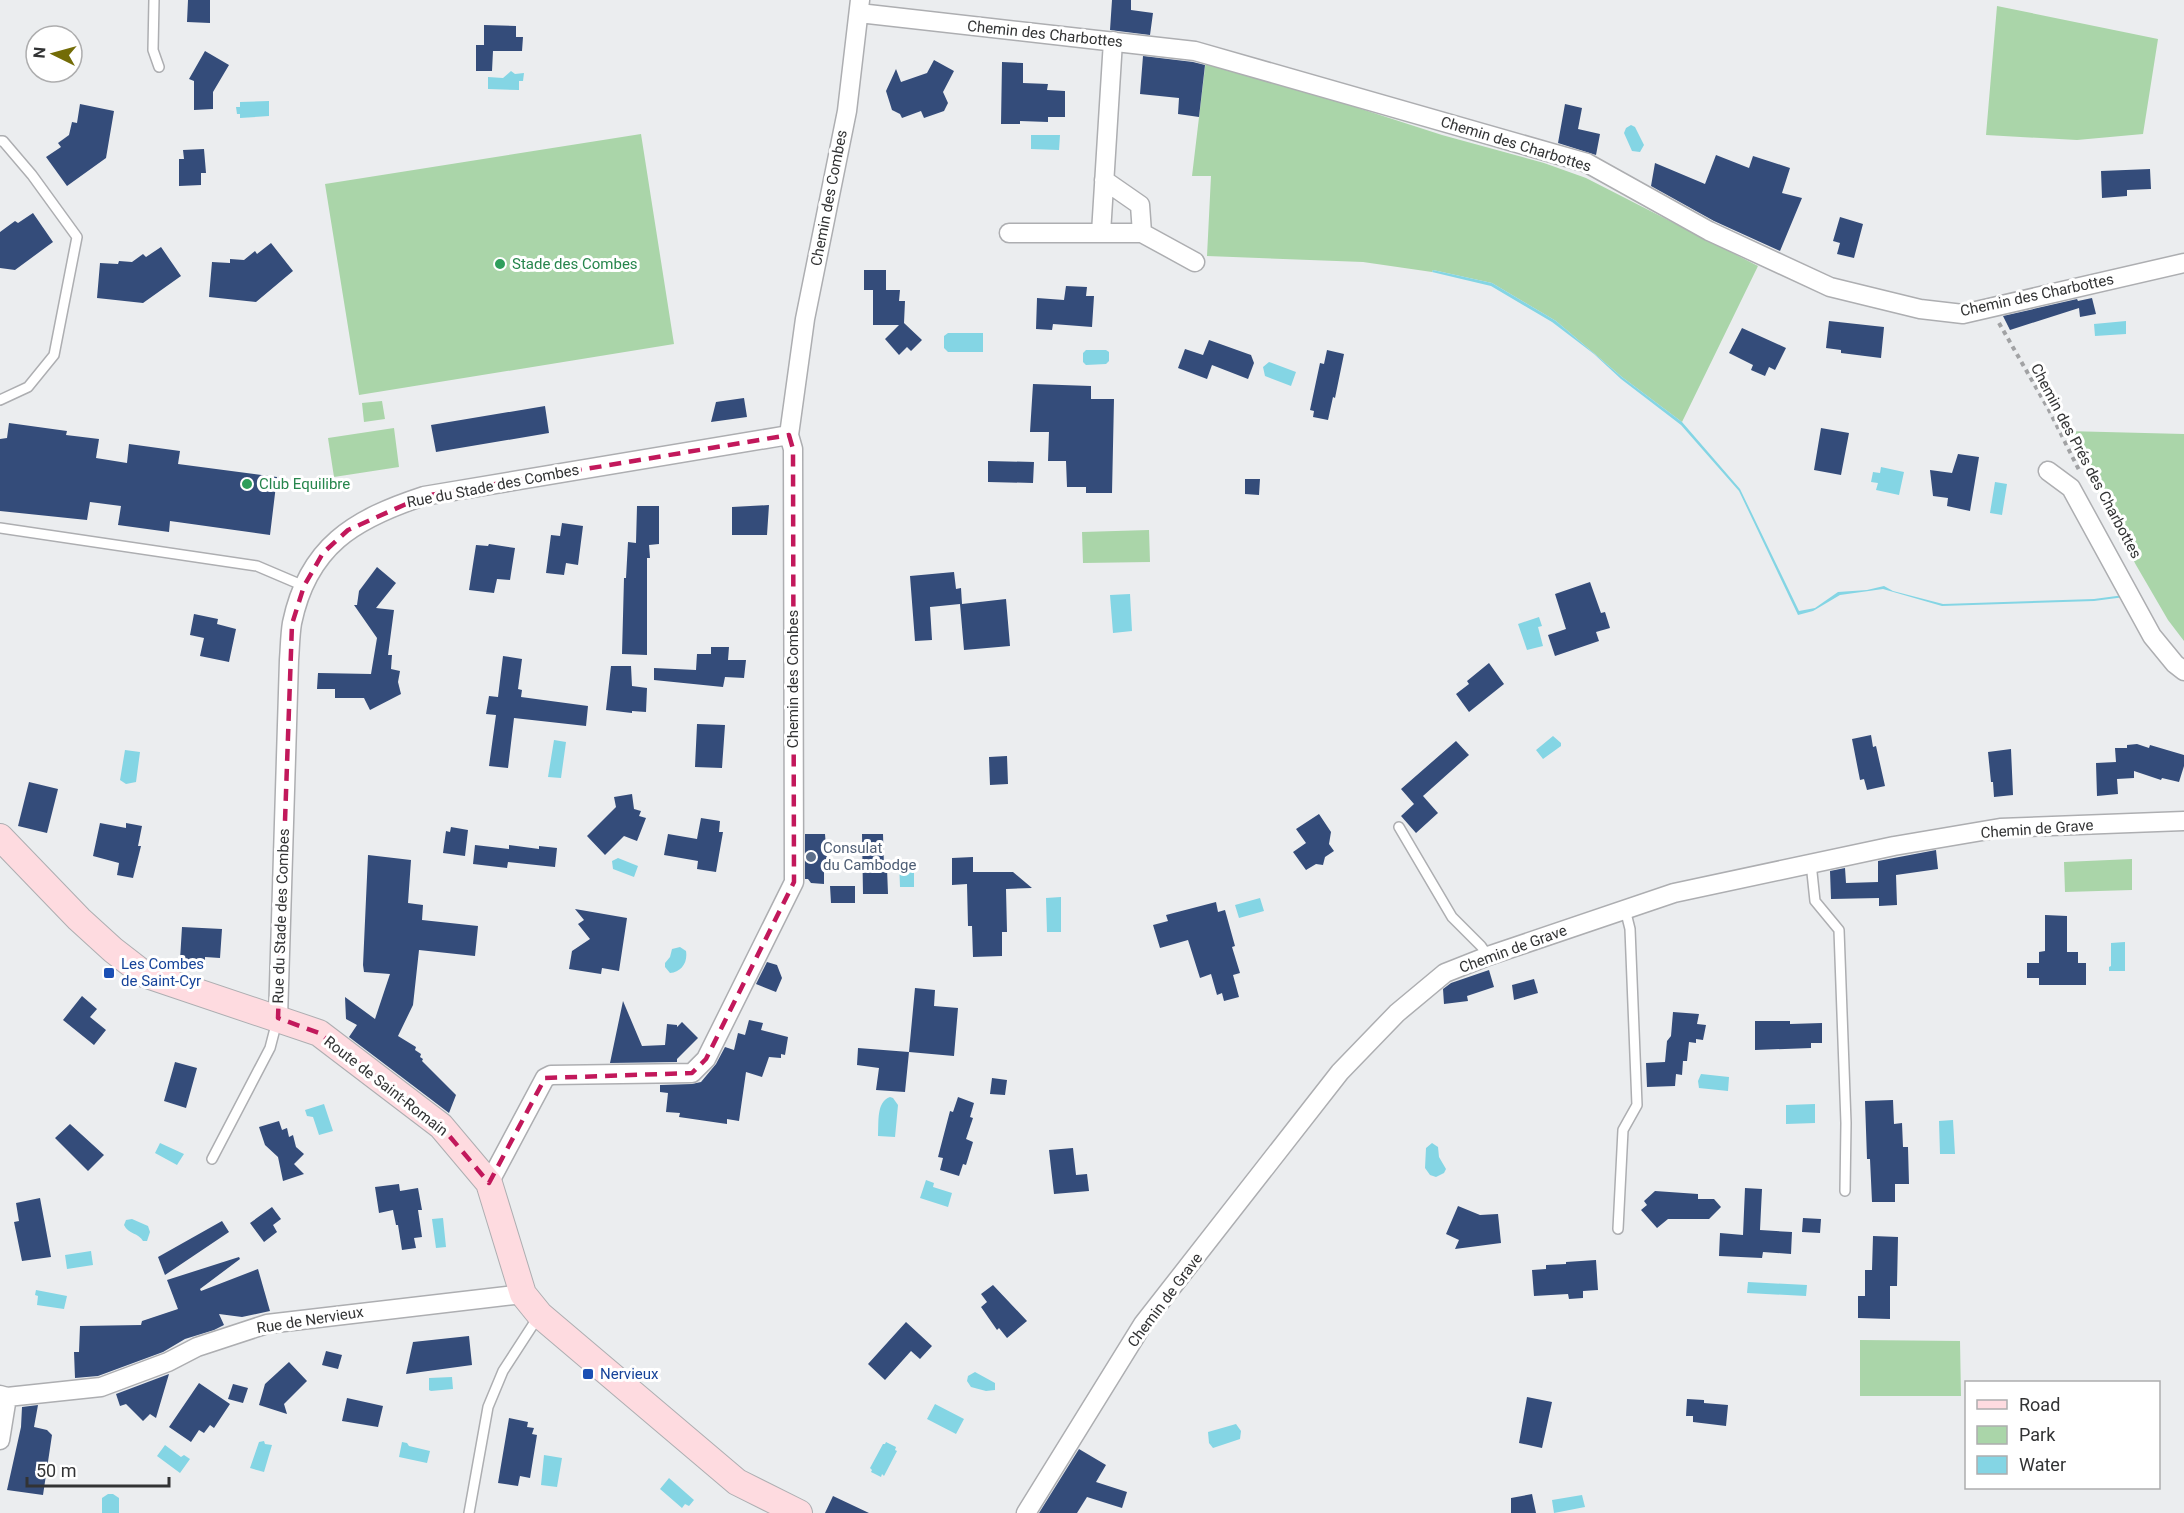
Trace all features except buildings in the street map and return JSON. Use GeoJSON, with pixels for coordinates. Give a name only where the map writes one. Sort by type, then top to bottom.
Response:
{"type":"FeatureCollection","features":[{"type":"Feature","properties":{"kind":"main road","name":"Route de Saint-Romain"},"geometry":{"type":"LineString","coordinates":[[0,837],[79,919],[144,974],[319,1033],[441,1126],[489,1182],[523,1294],[540,1315],[737,1482],[799,1513]]}},
{"type":"Feature","properties":{"kind":"street","name":"Chemin des Charbottes"},"geometry":{"type":"LineString","coordinates":[[860,6],[1195,51],[1587,163],[1709,231],[1830,286],[1920,309],[1962,314],[2184,263]]}},
{"type":"Feature","properties":{"kind":"street","name":"Chemin des Combes"},"geometry":{"type":"LineString","coordinates":[[489,1182],[544,1078],[551,1075],[692,1072],[706,1059],[794,882],[793,449],[789,435],[805,319],[847,111],[860,6]]}},
{"type":"Feature","properties":{"kind":"street"},"geometry":{"type":"LineString","coordinates":[[1101,232],[1113,41]]}},
{"type":"Feature","properties":{"kind":"street"},"geometry":{"type":"LineString","coordinates":[[1104,180],[1140,205],[1142,233]]}},
{"type":"Feature","properties":{"kind":"street"},"geometry":{"type":"LineString","coordinates":[[1009,233],[1142,233],[1195,262]]}},
{"type":"Feature","properties":{"kind":"street","name":"Rue du Stade des Combes"},"geometry":{"type":"LineString","coordinates":[[278,1018],[292,624],[304,586],[323,553],[348,530],[393,506],[424,496],[789,435]]}},
{"type":"Feature","properties":{"kind":"street"},"geometry":{"type":"LineString","coordinates":[[2048,471],[2071,488],[2152,636],[2175,664],[2184,670]]}},
{"type":"Feature","properties":{"kind":"street","name":"Chemin de Grave"},"geometry":{"type":"LineString","coordinates":[[1026,1513],[1143,1324],[1340,1072],[1397,1013],[1445,973],[1488,956],[1674,893],[1811,863],[2000,828],[2184,821]]}},
{"type":"Feature","properties":{"kind":"street","name":"Rue de Nervieux"},"geometry":{"type":"LineString","coordinates":[[3,1396],[101,1387],[168,1362],[197,1347],[267,1324],[523,1294]]}},
{"type":"Feature","properties":{"kind":"street"},"geometry":{"type":"LineString","coordinates":[[0,1440],[3,1396]]}},
{"type":"Feature","properties":{"kind":"lane"},"geometry":{"type":"LineString","coordinates":[[154,0],[153,50],[159,67]]}},
{"type":"Feature","properties":{"kind":"lane"},"geometry":{"type":"LineString","coordinates":[[0,141],[3,141],[32,175],[77,237],[54,356],[28,387],[0,400]]}},
{"type":"Feature","properties":{"kind":"lane"},"geometry":{"type":"LineString","coordinates":[[0,528],[256,566],[304,586]]}},
{"type":"Feature","properties":{"kind":"lane"},"geometry":{"type":"LineString","coordinates":[[1399,827],[1452,917],[1488,956]]}},
{"type":"Feature","properties":{"kind":"lane"},"geometry":{"type":"LineString","coordinates":[[1811,863],[1815,901],[1839,930],[1846,1123],[1845,1191]]}},
{"type":"Feature","properties":{"kind":"lane"},"geometry":{"type":"LineString","coordinates":[[1618,1229],[1623,1130],[1637,1105],[1630,929],[1625,909]]}},
{"type":"Feature","properties":{"kind":"lane"},"geometry":{"type":"LineString","coordinates":[[212,1159],[270,1048],[278,1018]]}},
{"type":"Feature","properties":{"kind":"lane"},"geometry":{"type":"LineString","coordinates":[[469,1513],[488,1407],[503,1371],[540,1315]]}},
{"type":"Feature","properties":{"kind":"path","name":"Chemin des Prés des Charbottes"},"geometry":{"type":"LineString","coordinates":[[2011,344],[2083,476]]}},
{"type":"Feature","properties":{"kind":"highlighted area"},"geometry":{"type":"Polygon","coordinates":[[[789,435],[793,449],[794,882],[706,1059],[692,1073],[545,1078],[489,1183],[441,1126],[319,1033],[278,1018],[292,624],[304,586],[323,553],[348,530],[424,496],[789,435]]]}},
{"type":"Feature","properties":{"kind":"green space"},"geometry":{"type":"Polygon","coordinates":[[[1997,6],[2158,39],[2143,134],[2077,140],[1986,135],[1997,6]]]}},
{"type":"Feature","properties":{"kind":"green space"},"geometry":{"type":"Polygon","coordinates":[[[1206,59],[1442,135],[1544,163],[1586,178],[1758,266],[1682,422],[1622,377],[1556,321],[1492,283],[1433,270],[1432,272],[1363,262],[1207,256],[1211,176],[1192,176],[1206,59]]]}},
{"type":"Feature","properties":{"kind":"green space","name":"Stade des Combes"},"geometry":{"type":"Polygon","coordinates":[[[641,134],[674,344],[359,395],[325,184],[641,134]]]}},
{"type":"Feature","properties":{"kind":"green space"},"geometry":{"type":"Polygon","coordinates":[[[382,401],[385,419],[364,422],[362,403],[382,401]]]}},
{"type":"Feature","properties":{"kind":"green space"},"geometry":{"type":"Polygon","coordinates":[[[394,428],[399,467],[334,477],[328,438],[394,428]]]}},
{"type":"Feature","properties":{"kind":"green space"},"geometry":{"type":"Polygon","coordinates":[[[2066,431],[2184,434],[2184,641],[2168,620],[2136,565],[2066,431]]]}},
{"type":"Feature","properties":{"kind":"green space"},"geometry":{"type":"Polygon","coordinates":[[[1149,530],[1150,562],[1083,563],[1082,532],[1149,530]]]}},
{"type":"Feature","properties":{"kind":"green space"},"geometry":{"type":"Polygon","coordinates":[[[2132,859],[2132,890],[2065,892],[2064,862],[2132,859]]]}},
{"type":"Feature","properties":{"kind":"green space"},"geometry":{"type":"Polygon","coordinates":[[[1860,1340],[1960,1341],[1961,1396],[1860,1396],[1860,1340]]]}},
{"type":"Feature","properties":{"kind":"water"},"geometry":{"type":"Polygon","coordinates":[[[511,71],[515,74],[524,73],[523,81],[519,81],[519,90],[488,89],[488,77],[503,78],[511,71]]]}},
{"type":"Feature","properties":{"kind":"water"},"geometry":{"type":"Polygon","coordinates":[[[269,101],[269,116],[240,118],[240,114],[237,114],[236,107],[240,107],[240,102],[269,101]]]}},
{"type":"Feature","properties":{"kind":"water"},"geometry":{"type":"Polygon","coordinates":[[[1631,125],[1635,127],[1644,145],[1640,152],[1632,151],[1624,133],[1631,125]]]}},
{"type":"Feature","properties":{"kind":"water"},"geometry":{"type":"Polygon","coordinates":[[[1031,135],[1060,135],[1059,150],[1031,149],[1031,135]]]}},
{"type":"Feature","properties":{"kind":"water"},"geometry":{"type":"Polygon","coordinates":[[[1433,270],[1492,283],[1556,321],[1622,377],[1682,422],[1740,489],[1799,611],[1815,608],[1838,592],[1884,586],[1893,591],[1943,604],[2094,599],[2139,593],[2140,595],[2094,601],[1942,606],[1883,589],[1840,595],[1813,611],[1798,615],[1739,491],[1681,425],[1552,322],[1491,286],[1432,272],[1433,270]]]}},
{"type":"Feature","properties":{"kind":"water"},"geometry":{"type":"Polygon","coordinates":[[[2126,321],[2126,334],[2095,336],[2094,324],[2126,321]]]}},
{"type":"Feature","properties":{"kind":"water"},"geometry":{"type":"Polygon","coordinates":[[[948,333],[983,333],[983,352],[948,352],[944,348],[944,336],[948,333]]]}},
{"type":"Feature","properties":{"kind":"water"},"geometry":{"type":"Polygon","coordinates":[[[1086,350],[1106,350],[1109,352],[1109,361],[1106,364],[1086,365],[1083,362],[1083,353],[1086,350]]]}},
{"type":"Feature","properties":{"kind":"water"},"geometry":{"type":"Polygon","coordinates":[[[1269,362],[1296,372],[1291,386],[1265,376],[1263,367],[1269,362]]]}},
{"type":"Feature","properties":{"kind":"water"},"geometry":{"type":"Polygon","coordinates":[[[1881,467],[1904,472],[1899,495],[1876,490],[1878,483],[1871,482],[1873,472],[1880,473],[1881,467]]]}},
{"type":"Feature","properties":{"kind":"water"},"geometry":{"type":"Polygon","coordinates":[[[1995,482],[2007,484],[2002,515],[1990,513],[1995,482]]]}},
{"type":"Feature","properties":{"kind":"water"},"geometry":{"type":"Polygon","coordinates":[[[1130,594],[1132,631],[1113,633],[1110,595],[1130,594]]]}},
{"type":"Feature","properties":{"kind":"water"},"geometry":{"type":"Polygon","coordinates":[[[1539,617],[1542,626],[1538,627],[1543,646],[1527,650],[1518,624],[1539,617]]]}},
{"type":"Feature","properties":{"kind":"water"},"geometry":{"type":"Polygon","coordinates":[[[1553,736],[1561,743],[1561,746],[1543,759],[1536,750],[1553,736]]]}},
{"type":"Feature","properties":{"kind":"water"},"geometry":{"type":"Polygon","coordinates":[[[554,740],[566,742],[561,778],[548,777],[554,740]]]}},
{"type":"Feature","properties":{"kind":"water"},"geometry":{"type":"Polygon","coordinates":[[[125,750],[140,752],[136,782],[126,784],[120,780],[125,750]]]}},
{"type":"Feature","properties":{"kind":"water"},"geometry":{"type":"Polygon","coordinates":[[[618,858],[638,866],[634,877],[613,869],[612,861],[618,858]]]}},
{"type":"Feature","properties":{"kind":"water"},"geometry":{"type":"Polygon","coordinates":[[[899,860],[914,860],[914,887],[900,887],[899,860]]]}},
{"type":"Feature","properties":{"kind":"water"},"geometry":{"type":"Polygon","coordinates":[[[1061,897],[1061,932],[1047,932],[1046,898],[1061,897]]]}},
{"type":"Feature","properties":{"kind":"water"},"geometry":{"type":"Polygon","coordinates":[[[1260,898],[1264,911],[1239,918],[1235,905],[1260,898]]]}},
{"type":"Feature","properties":{"kind":"water"},"geometry":{"type":"Polygon","coordinates":[[[2125,942],[2125,971],[2109,971],[2111,943],[2125,942]]]}},
{"type":"Feature","properties":{"kind":"water"},"geometry":{"type":"Polygon","coordinates":[[[680,947],[686,951],[685,963],[677,971],[670,973],[665,963],[672,949],[680,947]]]}},
{"type":"Feature","properties":{"kind":"water"},"geometry":{"type":"Polygon","coordinates":[[[1701,1074],[1729,1077],[1728,1091],[1699,1088],[1698,1081],[1701,1074]]]}},
{"type":"Feature","properties":{"kind":"water"},"geometry":{"type":"Polygon","coordinates":[[[890,1097],[898,1105],[895,1137],[878,1136],[880,1108],[882,1103],[890,1097]]]}},
{"type":"Feature","properties":{"kind":"water"},"geometry":{"type":"Polygon","coordinates":[[[324,1104],[333,1131],[319,1135],[313,1117],[307,1116],[305,1110],[324,1104]]]}},
{"type":"Feature","properties":{"kind":"water"},"geometry":{"type":"Polygon","coordinates":[[[1815,1104],[1815,1123],[1786,1124],[1786,1105],[1815,1104]]]}},
{"type":"Feature","properties":{"kind":"water"},"geometry":{"type":"Polygon","coordinates":[[[1953,1120],[1955,1154],[1940,1154],[1939,1121],[1953,1120]]]}},
{"type":"Feature","properties":{"kind":"water"},"geometry":{"type":"Polygon","coordinates":[[[160,1143],[184,1154],[177,1165],[155,1153],[160,1143]]]}},
{"type":"Feature","properties":{"kind":"water"},"geometry":{"type":"Polygon","coordinates":[[[1432,1143],[1438,1147],[1439,1157],[1446,1169],[1444,1173],[1436,1177],[1430,1175],[1425,1168],[1426,1148],[1432,1143]]]}},
{"type":"Feature","properties":{"kind":"water"},"geometry":{"type":"Polygon","coordinates":[[[926,1180],[934,1183],[933,1187],[952,1193],[948,1207],[920,1198],[926,1180]]]}},
{"type":"Feature","properties":{"kind":"water"},"geometry":{"type":"Polygon","coordinates":[[[443,1218],[446,1247],[436,1248],[432,1219],[443,1218]]]}},
{"type":"Feature","properties":{"kind":"water"},"geometry":{"type":"Polygon","coordinates":[[[132,1219],[148,1226],[150,1232],[147,1241],[143,1241],[126,1228],[124,1225],[126,1220],[132,1219]]]}},
{"type":"Feature","properties":{"kind":"water"},"geometry":{"type":"Polygon","coordinates":[[[91,1251],[93,1265],[67,1269],[65,1255],[91,1251]]]}},
{"type":"Feature","properties":{"kind":"water"},"geometry":{"type":"Polygon","coordinates":[[[1748,1282],[1807,1285],[1806,1296],[1747,1293],[1748,1282]]]}},
{"type":"Feature","properties":{"kind":"water"},"geometry":{"type":"Polygon","coordinates":[[[36,1290],[67,1296],[64,1309],[37,1305],[36,1290]]]}},
{"type":"Feature","properties":{"kind":"water"},"geometry":{"type":"Polygon","coordinates":[[[975,1372],[995,1383],[995,1390],[986,1391],[971,1387],[967,1381],[968,1376],[975,1372]]]}},
{"type":"Feature","properties":{"kind":"water"},"geometry":{"type":"Polygon","coordinates":[[[452,1377],[453,1389],[429,1390],[429,1378],[452,1377]]]}},
{"type":"Feature","properties":{"kind":"water"},"geometry":{"type":"Polygon","coordinates":[[[935,1404],[964,1419],[956,1434],[927,1419],[935,1404]]]}},
{"type":"Feature","properties":{"kind":"water"},"geometry":{"type":"Polygon","coordinates":[[[1236,1424],[1241,1431],[1240,1439],[1213,1448],[1209,1443],[1208,1432],[1236,1424]]]}},
{"type":"Feature","properties":{"kind":"water"},"geometry":{"type":"Polygon","coordinates":[[[264,1441],[265,1444],[272,1445],[264,1472],[250,1468],[259,1442],[264,1441]]]}},
{"type":"Feature","properties":{"kind":"water"},"geometry":{"type":"Polygon","coordinates":[[[402,1442],[430,1451],[427,1463],[399,1457],[402,1442]]]}},
{"type":"Feature","properties":{"kind":"water"},"geometry":{"type":"Polygon","coordinates":[[[886,1442],[896,1447],[897,1451],[884,1476],[882,1474],[881,1477],[871,1472],[870,1468],[886,1442]]]}},
{"type":"Feature","properties":{"kind":"water"},"geometry":{"type":"Polygon","coordinates":[[[165,1445],[181,1457],[184,1455],[190,1459],[180,1473],[157,1456],[165,1445]]]}},
{"type":"Feature","properties":{"kind":"water"},"geometry":{"type":"Polygon","coordinates":[[[544,1455],[562,1458],[557,1487],[541,1485],[544,1455]]]}},
{"type":"Feature","properties":{"kind":"water"},"geometry":{"type":"Polygon","coordinates":[[[669,1478],[694,1500],[689,1506],[685,1504],[682,1508],[660,1489],[669,1478]]]}},
{"type":"Feature","properties":{"kind":"water"},"geometry":{"type":"Polygon","coordinates":[[[108,1494],[119,1498],[119,1513],[102,1513],[102,1498],[108,1494]]]}},
{"type":"Feature","properties":{"kind":"water"},"geometry":{"type":"Polygon","coordinates":[[[1582,1495],[1585,1507],[1554,1513],[1552,1500],[1582,1495]]]}},
{"type":"Feature","properties":{"kind":"place","name":"Stade des Combes"},"geometry":{"type":"Point","coordinates":[500,264]}},
{"type":"Feature","properties":{"kind":"place","name":"Club Equilibre"},"geometry":{"type":"Point","coordinates":[247,484]}},
{"type":"Feature","properties":{"kind":"place","name":"Consulat du Cambodge"},"geometry":{"type":"Point","coordinates":[811,857]}},
{"type":"Feature","properties":{"kind":"place","name":"Les Combes de Saint-Cyr"},"geometry":{"type":"Point","coordinates":[109,973]}},
{"type":"Feature","properties":{"kind":"place","name":"Nervieux"},"geometry":{"type":"Point","coordinates":[588,1374]}}]}
